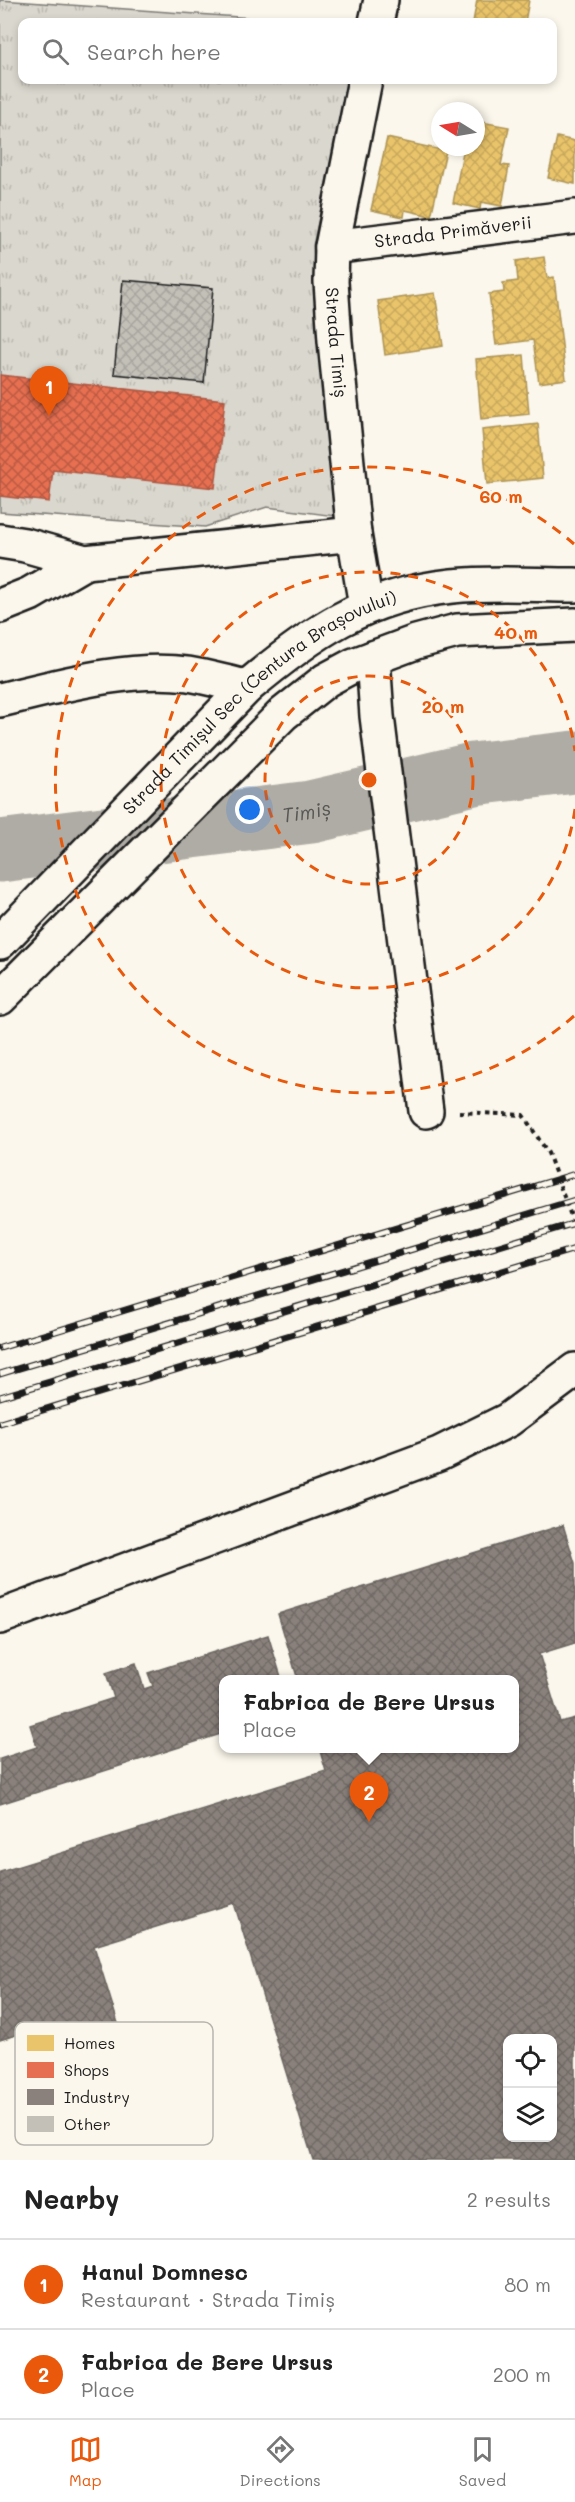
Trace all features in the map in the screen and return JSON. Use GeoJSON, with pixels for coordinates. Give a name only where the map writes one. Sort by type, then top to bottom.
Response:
{"type":"FeatureCollection","features":[{"type":"Feature","properties":{"kind":"main road","name":"Strada Timiș"},"geometry":{"type":"LineString","coordinates":[[364,84],[332,247],[334,341],[354,534],[366,606]]}},
{"type":"Feature","properties":{"kind":"main road","name":"Strada Primăverii"},"geometry":{"type":"LineString","coordinates":[[332,247],[575,217]]}},
{"type":"Feature","properties":{"kind":"main road"},"geometry":{"type":"LineString","coordinates":[[12,543],[85,562],[354,534]]}},
{"type":"Feature","properties":{"kind":"main road"},"geometry":{"type":"LineString","coordinates":[[12,543],[30,594]]}},
{"type":"Feature","properties":{"kind":"main road"},"geometry":{"type":"LineString","coordinates":[[0,606],[30,594],[85,562]]}},
{"type":"Feature","properties":{"kind":"main road","name":"Strada Timișul Sec (Centura Brașovului)"},"geometry":{"type":"LineString","coordinates":[[0,942],[247,687],[289,652],[326,626],[366,606],[400,596],[452,586],[575,585]]}},
{"type":"Feature","properties":{"kind":"main road","name":"Strada Timișul Sec (Centura Brașovului)"},"geometry":{"type":"LineString","coordinates":[[0,998],[283,714],[326,680],[373,658],[416,642],[457,632],[575,625]]}},
{"type":"Feature","properties":{"kind":"main road"},"geometry":{"type":"LineString","coordinates":[[373,658],[377,716],[426,1111]]}},
{"type":"Feature","properties":{"kind":"main road"},"geometry":{"type":"LineString","coordinates":[[0,700],[84,681],[136,674],[187,674],[247,687]]}},
{"type":"Feature","properties":{"kind":"main road"},"geometry":{"type":"LineString","coordinates":[[0,1617],[439,1454],[508,1420],[575,1370]]}},
{"type":"Feature","properties":{"kind":"path"},"geometry":{"type":"LineString","coordinates":[[426,1111],[523,1115],[548,1153],[575,1227]]}},
{"type":"Feature","properties":{"kind":"green space"},"geometry":{"type":"Polygon","coordinates":[[[0,0],[254,18],[18,18],[18,84],[347,84],[313,246],[335,516],[267,507],[205,527],[0,512],[0,0]]]}},
{"type":"Feature","properties":{"kind":"building: Homes"},"geometry":{"type":"Polygon","coordinates":[[[477,0],[529,0],[526,18],[474,18],[477,0]]]}},
{"type":"Feature","properties":{"kind":"building: Homes"},"geometry":{"type":"Polygon","coordinates":[[[485,123],[509,127],[501,165],[509,166],[502,206],[481,202],[480,209],[453,203],[462,156],[485,156],[485,123]]]}},
{"type":"Feature","properties":{"kind":"building: Homes"},"geometry":{"type":"Polygon","coordinates":[[[557,137],[575,141],[575,184],[548,178],[557,137]]]}},
{"type":"Feature","properties":{"kind":"building: Homes"},"geometry":{"type":"Polygon","coordinates":[[[387,138],[431,148],[431,156],[445,156],[431,216],[405,210],[404,217],[371,210],[387,138]]]}},
{"type":"Feature","properties":{"kind":"building: Homes"},"geometry":{"type":"Polygon","coordinates":[[[544,257],[547,278],[554,277],[566,379],[539,383],[533,340],[496,345],[489,294],[504,292],[503,283],[518,281],[516,261],[544,257]]]}},
{"type":"Feature","properties":{"kind":"building: Homes"},"geometry":{"type":"Polygon","coordinates":[[[435,293],[443,346],[385,355],[378,301],[435,293]]]}},
{"type":"Feature","properties":{"kind":"building: Homes"},"geometry":{"type":"Polygon","coordinates":[[[524,355],[529,414],[481,419],[476,359],[524,355]]]}},
{"type":"Feature","properties":{"kind":"building: Homes"},"geometry":{"type":"Polygon","coordinates":[[[538,424],[543,478],[487,484],[482,430],[538,424]]]}},
{"type":"Feature","properties":{"kind":"building: Shops"},"geometry":{"type":"Polygon","coordinates":[[[0,375],[225,400],[215,488],[53,470],[49,502],[0,496],[0,375]]]}},
{"type":"Feature","properties":{"kind":"building: Industry"},"geometry":{"type":"Polygon","coordinates":[[[563,1525],[575,1563],[575,1643],[539,1654],[560,1722],[575,1718],[575,2160],[313,2160],[234,1903],[94,1946],[118,2022],[15,2022],[15,2035],[0,2040],[0,1872],[326,1771],[321,1753],[519,1753],[519,1675],[296,1675],[278,1614],[563,1525]]]}},
{"type":"Feature","properties":{"kind":"building: Industry"},"geometry":{"type":"Polygon","coordinates":[[[268,1635],[280,1675],[219,1675],[219,1735],[0,1804],[0,1759],[37,1747],[30,1725],[114,1698],[106,1673],[136,1663],[144,1689],[153,1686],[148,1673],[268,1635]]]}},
{"type":"Feature","properties":{"kind":"building: Other"},"geometry":{"type":"Polygon","coordinates":[[[123,280],[213,288],[204,383],[114,374],[123,280]]]}},
{"type":"Feature","properties":{"kind":"waterway","name":"Timiș"},"geometry":{"type":"LineString","coordinates":[[0,851],[311,812],[473,774],[575,762]]}},
{"type":"Feature","properties":{"kind":"railway"},"geometry":{"type":"LineString","coordinates":[[0,1348],[575,1174]]}},
{"type":"Feature","properties":{"kind":"railway"},"geometry":{"type":"LineString","coordinates":[[0,1374],[575,1200]]}},
{"type":"Feature","properties":{"kind":"railway"},"geometry":{"type":"LineString","coordinates":[[0,1397],[575,1223]]}},
{"type":"Feature","properties":{"kind":"railway"},"geometry":{"type":"LineString","coordinates":[[0,1423],[575,1249]]}},
{"type":"Feature","properties":{"kind":"place","name":"Hanul Domnesc"},"geometry":{"type":"Point","coordinates":[49,416]}},
{"type":"Feature","properties":{"kind":"place","name":"Fabrica de Bere Ursus"},"geometry":{"type":"Point","coordinates":[369,1822]}}]}
